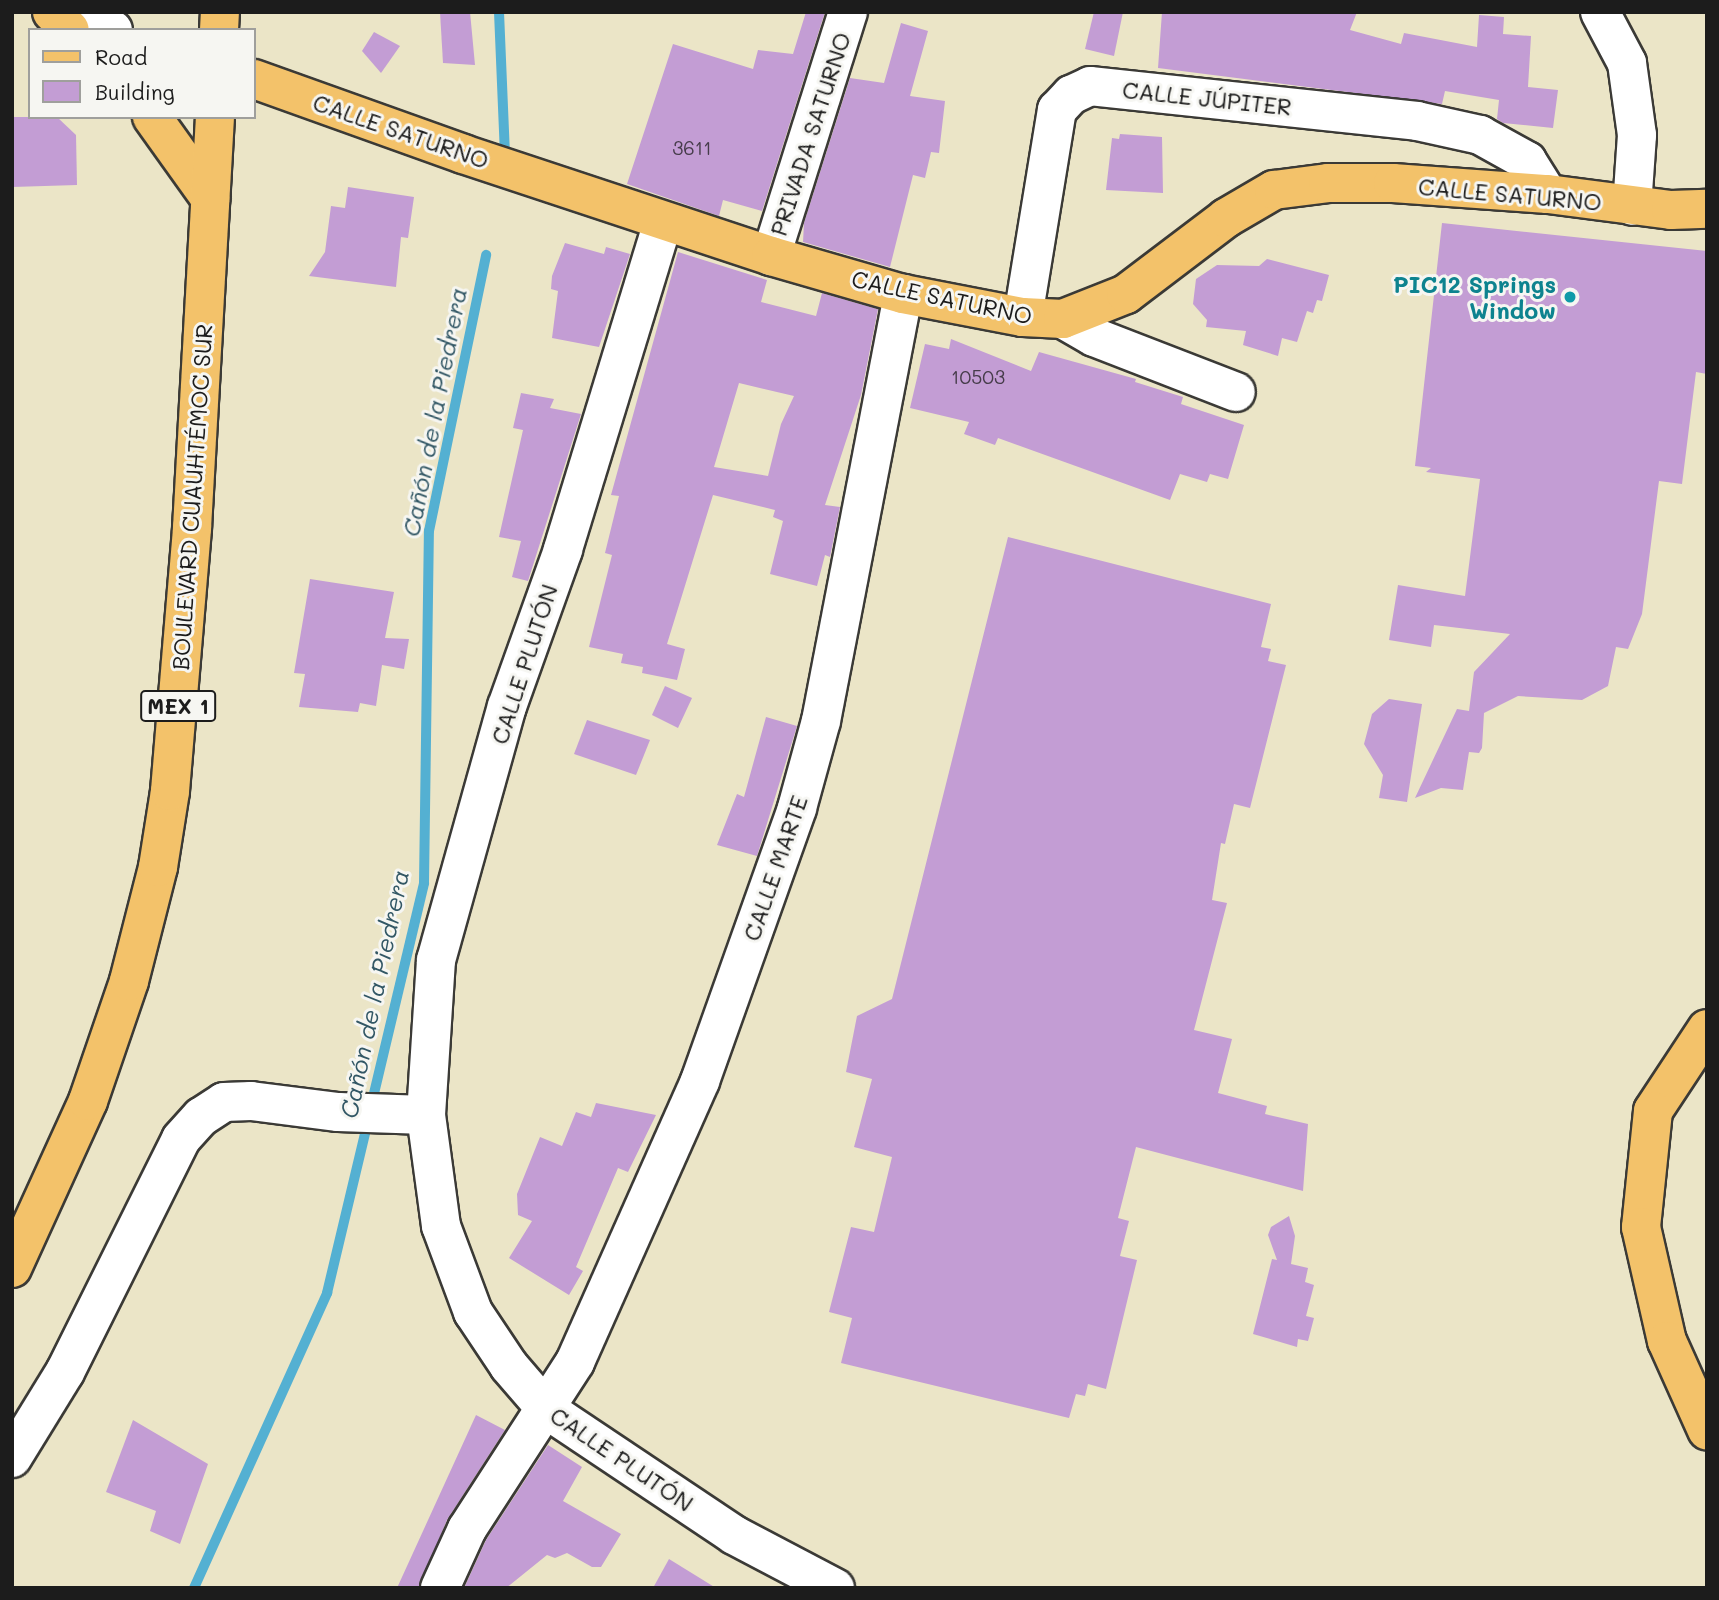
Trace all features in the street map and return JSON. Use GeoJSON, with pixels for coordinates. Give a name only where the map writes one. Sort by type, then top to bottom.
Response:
{"type":"FeatureCollection","features":[{"type":"Feature","properties":{"kind":"main road"},"geometry":{"type":"LineString","coordinates":[[52,12],[68,28]]}},
{"type":"Feature","properties":{"kind":"main road","name":"CALLE SATURNO"},"geometry":{"type":"LineString","coordinates":[[256,80],[463,154],[771,256],[903,294],[1023,317],[1063,319],[1126,294],[1226,218],[1274,190],[1328,183],[1394,183],[1548,194],[1632,206],[1707,209]]}},
{"type":"Feature","properties":{"kind":"main road"},"geometry":{"type":"LineString","coordinates":[[153,119],[210,198]]}},
{"type":"Feature","properties":{"kind":"main road","name":"BOULEVARD CUAUHTÉMOC SUR"},"geometry":{"type":"LineString","coordinates":[[12,1268],[88,1101],[129,981],[158,867],[178,707],[215,119]]}},
{"type":"Feature","properties":{"kind":"main road"},"geometry":{"type":"LineString","coordinates":[[1707,1029],[1653,1111],[1641,1227],[1667,1341],[1707,1430]]}},
{"type":"Feature","properties":{"kind":"street"},"geometry":{"type":"LineString","coordinates":[[61,12],[107,28]]}},
{"type":"Feature","properties":{"kind":"street","name":"PRIVADA SATURNO"},"geometry":{"type":"LineString","coordinates":[[771,256],[848,12]]}},
{"type":"Feature","properties":{"kind":"street"},"geometry":{"type":"LineString","coordinates":[[1600,12],[1627,63],[1637,135],[1632,206]]}},
{"type":"Feature","properties":{"kind":"street","name":"CALLE JÚPITER"},"geometry":{"type":"LineString","coordinates":[[1023,317],[1057,110],[1071,94],[1090,86],[1416,121],[1480,135],[1527,161],[1548,194]]}},
{"type":"Feature","properties":{"kind":"street","name":"CALLE PLUTÓN"},"geometry":{"type":"LineString","coordinates":[[663,222],[563,550],[507,706],[436,960],[426,1115],[440,1226],[473,1312],[509,1366],[546,1409],[734,1535],[835,1588]]}},
{"type":"Feature","properties":{"kind":"street","name":"CALLE MARTE"},"geometry":{"type":"LineString","coordinates":[[439,1588],[467,1529],[546,1409],[613,1284],[700,1081],[797,808],[821,721],[903,294]]}},
{"type":"Feature","properties":{"kind":"street"},"geometry":{"type":"LineString","coordinates":[[1063,319],[1094,337],[1236,392]]}},
{"type":"Feature","properties":{"kind":"street"},"geometry":{"type":"LineString","coordinates":[[12,1458],[65,1372],[181,1139],[201,1117],[224,1102],[338,1112],[426,1115]]}},
{"type":"Feature","properties":{"kind":"building"},"geometry":{"type":"Polygon","coordinates":[[[440,12],[470,12],[475,65],[443,63],[440,12]]]}},
{"type":"Feature","properties":{"kind":"building"},"geometry":{"type":"Polygon","coordinates":[[[806,12],[825,12],[762,211],[723,200],[719,216],[627,184],[673,44],[753,69],[758,50],[793,54],[806,12]]]}},
{"type":"Feature","properties":{"kind":"building"},"geometry":{"type":"Polygon","coordinates":[[[1094,12],[1123,12],[1114,56],[1085,49],[1094,12]]]}},
{"type":"Feature","properties":{"kind":"building"},"geometry":{"type":"Polygon","coordinates":[[[1162,12],[1357,12],[1350,30],[1401,44],[1404,33],[1477,47],[1479,15],[1504,17],[1503,34],[1531,36],[1528,87],[1558,90],[1553,128],[1503,123],[1497,119],[1499,100],[1445,91],[1442,104],[1158,68],[1162,12]]]}},
{"type":"Feature","properties":{"kind":"building"},"geometry":{"type":"Polygon","coordinates":[[[901,23],[928,31],[910,96],[945,101],[939,153],[931,152],[925,178],[913,175],[890,267],[803,242],[804,223],[850,78],[884,83],[901,23]]]}},
{"type":"Feature","properties":{"kind":"building"},"geometry":{"type":"Polygon","coordinates":[[[374,32],[400,46],[381,73],[362,51],[374,32]]]}},
{"type":"Feature","properties":{"kind":"building"},"geometry":{"type":"Polygon","coordinates":[[[12,117],[59,119],[76,135],[77,185],[12,187],[12,117]]]}},
{"type":"Feature","properties":{"kind":"building"},"geometry":{"type":"Polygon","coordinates":[[[1120,134],[1162,137],[1163,193],[1106,190],[1112,138],[1119,139],[1120,134]]]}},
{"type":"Feature","properties":{"kind":"building"},"geometry":{"type":"Polygon","coordinates":[[[348,187],[414,197],[408,238],[401,237],[396,287],[309,276],[325,252],[331,206],[345,208],[348,187]]]}},
{"type":"Feature","properties":{"kind":"building"},"geometry":{"type":"Polygon","coordinates":[[[1442,223],[1707,251],[1707,374],[1696,372],[1682,484],[1659,481],[1642,614],[1628,649],[1616,647],[1608,686],[1582,700],[1518,696],[1484,713],[1482,748],[1479,753],[1469,752],[1463,790],[1441,788],[1415,798],[1457,709],[1469,711],[1474,672],[1510,634],[1434,625],[1431,647],[1389,640],[1398,585],[1465,596],[1480,479],[1426,472],[1431,468],[1415,466],[1442,223]]]}},
{"type":"Feature","properties":{"kind":"building"},"geometry":{"type":"Polygon","coordinates":[[[565,243],[604,254],[606,247],[630,254],[599,347],[552,338],[558,291],[551,289],[552,276],[565,243]]]}},
{"type":"Feature","properties":{"kind":"building"},"geometry":{"type":"Polygon","coordinates":[[[678,252],[767,280],[761,302],[816,316],[822,293],[878,309],[861,395],[825,505],[840,507],[830,557],[825,555],[817,586],[770,574],[783,521],[773,517],[775,510],[713,495],[667,644],[685,649],[677,680],[642,673],[643,667],[621,663],[623,654],[589,647],[612,555],[605,553],[619,496],[611,495],[678,252]],[[739,383],[714,467],[768,476],[781,424],[794,396],[739,383]]]}},
{"type":"Feature","properties":{"kind":"building"},"geometry":{"type":"Polygon","coordinates":[[[1267,259],[1329,275],[1322,301],[1317,300],[1313,313],[1307,311],[1297,342],[1282,338],[1278,356],[1243,345],[1246,331],[1206,327],[1207,320],[1193,304],[1196,279],[1217,265],[1259,266],[1267,259]]]}},
{"type":"Feature","properties":{"kind":"building"},"geometry":{"type":"Polygon","coordinates":[[[951,339],[1031,371],[1039,352],[1136,379],[1135,382],[1183,397],[1181,404],[1244,425],[1228,479],[1210,474],[1207,482],[1180,474],[1170,500],[998,438],[995,445],[964,434],[969,422],[910,408],[925,344],[949,349],[951,339]]]}},
{"type":"Feature","properties":{"kind":"building"},"geometry":{"type":"Polygon","coordinates":[[[521,393],[554,399],[550,408],[581,414],[528,581],[512,577],[521,541],[499,537],[523,430],[513,428],[521,393]]]}},
{"type":"Feature","properties":{"kind":"building"},"geometry":{"type":"Polygon","coordinates":[[[1008,537],[1271,604],[1261,647],[1271,649],[1268,661],[1286,665],[1250,808],[1234,804],[1225,844],[1221,843],[1212,900],[1227,903],[1194,1030],[1232,1039],[1218,1093],[1267,1106],[1265,1114],[1308,1124],[1303,1191],[1136,1147],[1118,1218],[1129,1221],[1120,1256],[1137,1260],[1106,1389],[1088,1384],[1085,1396],[1076,1394],[1069,1418],[841,1363],[852,1318],[829,1312],[851,1227],[874,1232],[892,1157],[854,1147],[872,1079],[846,1072],[857,1016],[892,999],[1008,537]]]}},
{"type":"Feature","properties":{"kind":"building"},"geometry":{"type":"Polygon","coordinates":[[[310,579],[394,592],[385,638],[409,639],[404,669],[382,665],[376,706],[360,703],[358,712],[299,707],[305,674],[294,673],[310,579]]]}},
{"type":"Feature","properties":{"kind":"building"},"geometry":{"type":"Polygon","coordinates":[[[665,686],[692,698],[678,728],[652,715],[665,686]]]}},
{"type":"Feature","properties":{"kind":"building"},"geometry":{"type":"Polygon","coordinates":[[[1389,699],[1422,704],[1407,802],[1379,798],[1383,775],[1364,744],[1372,714],[1389,699]]]}},
{"type":"Feature","properties":{"kind":"building"},"geometry":{"type":"Polygon","coordinates":[[[766,717],[797,726],[757,856],[717,845],[737,794],[744,797],[766,717]]]}},
{"type":"Feature","properties":{"kind":"building"},"geometry":{"type":"Polygon","coordinates":[[[587,720],[650,740],[636,775],[574,754],[587,720]]]}},
{"type":"Feature","properties":{"kind":"building"},"geometry":{"type":"Polygon","coordinates":[[[596,1103],[656,1115],[628,1172],[618,1168],[576,1267],[583,1271],[569,1295],[509,1258],[532,1221],[518,1215],[517,1194],[540,1137],[562,1146],[576,1112],[591,1117],[596,1103]]]}},
{"type":"Feature","properties":{"kind":"building"},"geometry":{"type":"Polygon","coordinates":[[[1289,1216],[1295,1236],[1291,1264],[1308,1268],[1305,1282],[1314,1285],[1306,1316],[1314,1318],[1308,1341],[1298,1339],[1297,1347],[1253,1334],[1272,1259],[1277,1260],[1268,1235],[1271,1227],[1289,1216]]]}},
{"type":"Feature","properties":{"kind":"building"},"geometry":{"type":"Polygon","coordinates":[[[476,1415],[505,1430],[447,1520],[419,1588],[397,1588],[476,1415]]]}},
{"type":"Feature","properties":{"kind":"building"},"geometry":{"type":"Polygon","coordinates":[[[133,1420],[208,1464],[180,1544],[150,1531],[156,1511],[106,1492],[133,1420]]]}},
{"type":"Feature","properties":{"kind":"building"},"geometry":{"type":"Polygon","coordinates":[[[548,1445],[582,1467],[563,1501],[621,1534],[601,1567],[592,1567],[567,1553],[555,1558],[547,1555],[506,1588],[464,1588],[486,1540],[548,1445]]]}},
{"type":"Feature","properties":{"kind":"building"},"geometry":{"type":"Polygon","coordinates":[[[669,1559],[716,1588],[653,1588],[669,1559]]]}},
{"type":"Feature","properties":{"kind":"waterway","name":"Cañón de la Piedrera"},"geometry":{"type":"LineString","coordinates":[[499,12],[505,158]]}},
{"type":"Feature","properties":{"kind":"waterway","name":"Cañón de la Piedrera"},"geometry":{"type":"LineString","coordinates":[[371,1106],[424,883],[429,531],[486,255]]}},
{"type":"Feature","properties":{"kind":"waterway","name":"Cañón de la Piedrera"},"geometry":{"type":"LineString","coordinates":[[194,1588],[327,1293],[368,1121]]}},
{"type":"Feature","properties":{"kind":"place","name":"PIC12 Springs Window"},"geometry":{"type":"Point","coordinates":[1570,297]}}]}
